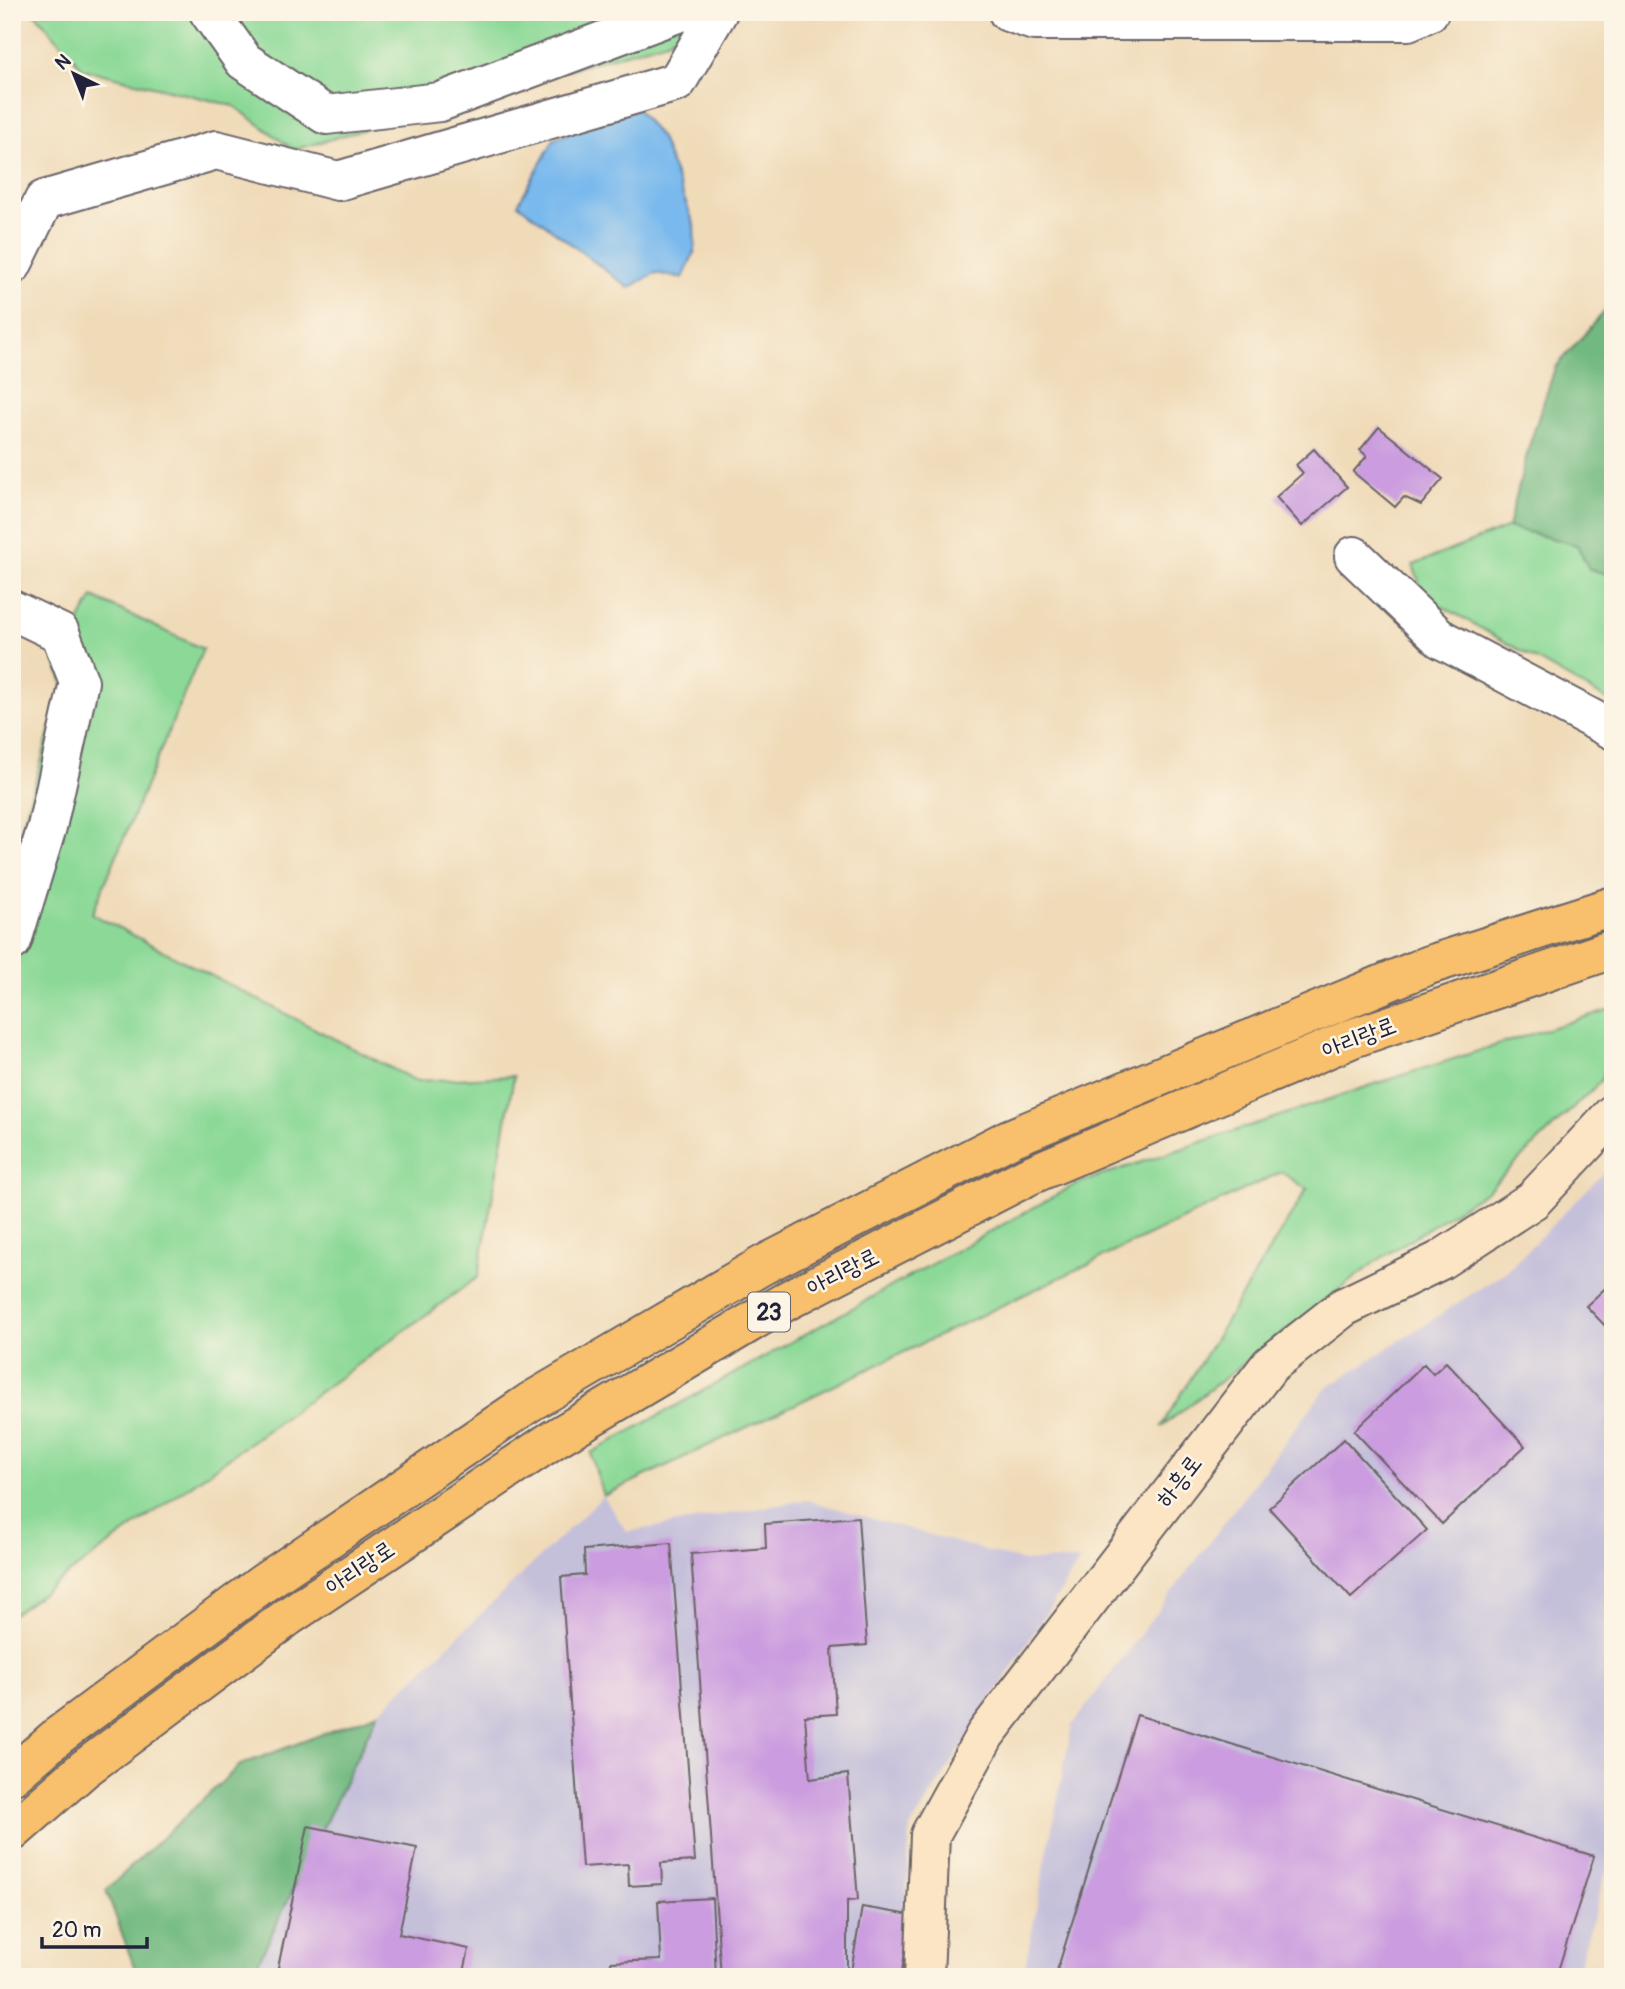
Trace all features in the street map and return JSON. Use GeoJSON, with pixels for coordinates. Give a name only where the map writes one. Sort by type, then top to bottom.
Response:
{"type":"FeatureCollection","features":[{"type":"Feature","properties":{"kind":"highway","name":"아리랑로"},"geometry":{"type":"LineString","coordinates":[[12,1776],[58,1736],[285,1568],[530,1402],[763,1265],[1009,1139],[1430,965],[1613,906]]}},
{"type":"Feature","properties":{"kind":"highway","name":"아리랑로"},"geometry":{"type":"LineString","coordinates":[[12,1832],[84,1769],[289,1616],[554,1440],[788,1300],[1028,1176],[1353,1038],[1613,949]]}},
{"type":"Feature","properties":{"kind":"street"},"geometry":{"type":"LineString","coordinates":[[209,12],[244,61],[326,115],[440,102],[680,12]]}},
{"type":"Feature","properties":{"kind":"street"},"geometry":{"type":"LineString","coordinates":[[12,265],[44,200],[216,150],[338,181],[677,82],[718,12]]}},
{"type":"Feature","properties":{"kind":"street"},"geometry":{"type":"LineString","coordinates":[[1009,12],[1034,21],[1408,21],[1429,12]]}},
{"type":"Feature","properties":{"kind":"street"},"geometry":{"type":"LineString","coordinates":[[1354,556],[1441,639],[1613,730]]}},
{"type":"Feature","properties":{"kind":"street"},"geometry":{"type":"LineString","coordinates":[[12,610],[60,633],[79,682],[47,827],[12,941]]}},
{"type":"Feature","properties":{"kind":"street","name":"하흥로"},"geometry":{"type":"LineString","coordinates":[[924,1977],[930,1835],[985,1735],[1270,1365],[1344,1307],[1439,1261],[1533,1200],[1613,1114]]}},
{"type":"Feature","properties":{"kind":"shaded area"},"geometry":{"type":"Polygon","coordinates":[[[1613,1163],[1613,1848],[1576,1977],[1023,1977],[1072,1725],[1325,1389],[1507,1271],[1613,1163]]]}},
{"type":"Feature","properties":{"kind":"shaded area"},"geometry":{"type":"Polygon","coordinates":[[[603,1496],[627,1532],[806,1500],[1022,1561],[1080,1560],[910,1828],[902,1977],[251,1977],[378,1713],[603,1496]]]}},
{"type":"Feature","properties":{"kind":"green space"},"geometry":{"type":"Polygon","coordinates":[[[34,12],[712,12],[667,41],[294,150],[234,106],[83,69],[34,12]]]}},
{"type":"Feature","properties":{"kind":"green space"},"geometry":{"type":"Polygon","coordinates":[[[1613,290],[1613,576],[1589,569],[1577,545],[1508,527],[1530,443],[1555,368],[1605,311],[1613,290]]]}},
{"type":"Feature","properties":{"kind":"green space"},"geometry":{"type":"Polygon","coordinates":[[[1508,527],[1577,545],[1589,568],[1613,576],[1613,703],[1424,596],[1413,565],[1508,527]]]}},
{"type":"Feature","properties":{"kind":"green space"},"geometry":{"type":"Polygon","coordinates":[[[93,597],[203,649],[92,914],[416,1081],[514,1076],[478,1277],[12,1615],[12,863],[63,684],[49,644],[79,622],[93,597]]]}},
{"type":"Feature","properties":{"kind":"green space"},"geometry":{"type":"Polygon","coordinates":[[[1613,1008],[1613,1049],[1600,1082],[1488,1190],[1375,1262],[1161,1427],[1307,1189],[1281,1172],[603,1496],[591,1453],[1076,1184],[1613,1008]]]}},
{"type":"Feature","properties":{"kind":"green space"},"geometry":{"type":"Polygon","coordinates":[[[378,1713],[251,1977],[138,1977],[106,1890],[240,1765],[378,1713]]]}},
{"type":"Feature","properties":{"kind":"water"},"geometry":{"type":"Polygon","coordinates":[[[637,109],[661,138],[694,224],[695,250],[683,278],[655,273],[629,288],[518,204],[554,139],[637,109]]]}},
{"type":"Feature","properties":{"kind":"building"},"geometry":{"type":"Polygon","coordinates":[[[1379,427],[1443,479],[1421,505],[1404,497],[1395,507],[1353,472],[1367,456],[1360,450],[1379,427]]]}},
{"type":"Feature","properties":{"kind":"building"},"geometry":{"type":"Polygon","coordinates":[[[1314,449],[1347,487],[1302,526],[1276,497],[1303,473],[1296,465],[1314,449]]]}},
{"type":"Feature","properties":{"kind":"building"},"geometry":{"type":"Polygon","coordinates":[[[1613,1281],[1613,1334],[1586,1306],[1613,1281]]]}},
{"type":"Feature","properties":{"kind":"building"},"geometry":{"type":"Polygon","coordinates":[[[1446,1362],[1525,1446],[1442,1524],[1354,1431],[1424,1364],[1433,1374],[1446,1362]]]}},
{"type":"Feature","properties":{"kind":"building"},"geometry":{"type":"Polygon","coordinates":[[[1344,1439],[1427,1530],[1351,1598],[1269,1508],[1344,1439]]]}},
{"type":"Feature","properties":{"kind":"building"},"geometry":{"type":"Polygon","coordinates":[[[858,1517],[867,1645],[832,1648],[836,1714],[805,1716],[810,1779],[848,1774],[858,1900],[847,1901],[847,1977],[721,1977],[691,1554],[766,1548],[765,1524],[858,1517]]]}},
{"type":"Feature","properties":{"kind":"building"},"geometry":{"type":"Polygon","coordinates":[[[671,1543],[695,1861],[661,1863],[662,1884],[629,1886],[628,1864],[582,1867],[561,1577],[585,1575],[584,1550],[671,1543]]]}},
{"type":"Feature","properties":{"kind":"building"},"geometry":{"type":"Polygon","coordinates":[[[1137,1715],[1594,1856],[1556,1977],[1055,1977],[1137,1715]]]}},
{"type":"Feature","properties":{"kind":"building"},"geometry":{"type":"Polygon","coordinates":[[[308,1826],[417,1848],[399,1934],[469,1949],[463,1977],[276,1977],[308,1826]]]}},
{"type":"Feature","properties":{"kind":"building"},"geometry":{"type":"Polygon","coordinates":[[[712,1898],[716,1977],[612,1977],[611,1962],[661,1960],[658,1901],[712,1898]]]}},
{"type":"Feature","properties":{"kind":"building"},"geometry":{"type":"Polygon","coordinates":[[[862,1907],[911,1915],[901,1977],[850,1977],[862,1907]]]}}]}
